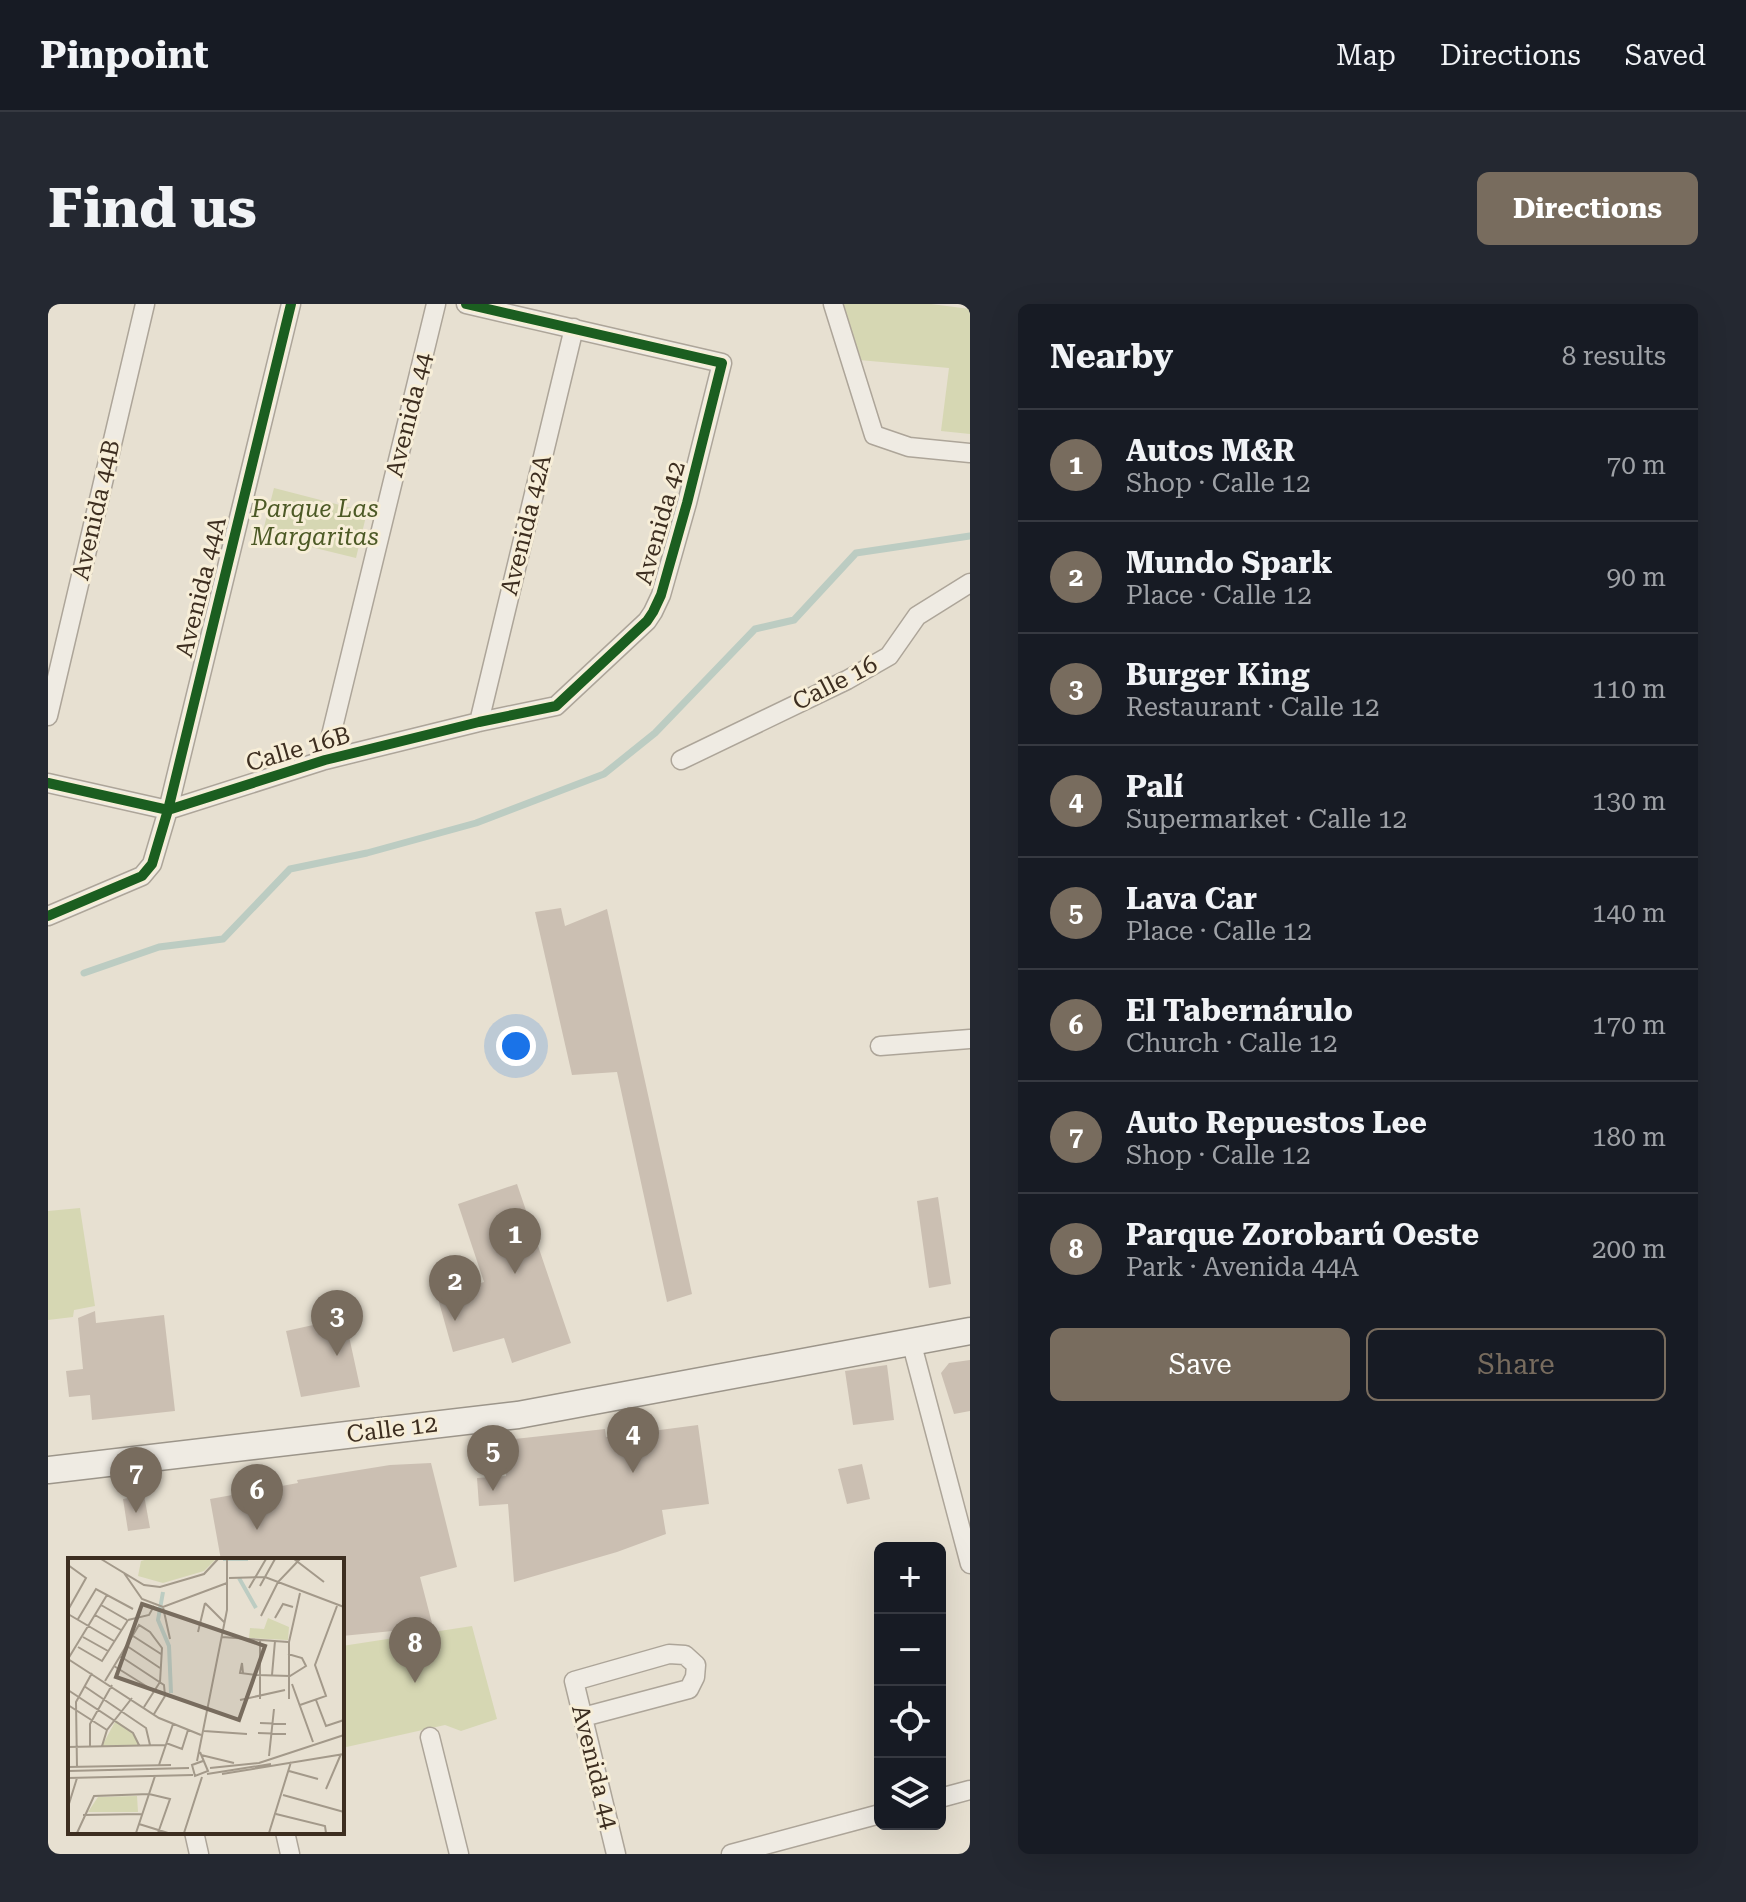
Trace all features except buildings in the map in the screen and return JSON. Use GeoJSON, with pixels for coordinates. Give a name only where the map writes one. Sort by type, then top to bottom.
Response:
{"type":"FeatureCollection","features":[{"type":"Feature","properties":{"kind":"main road","name":"Calle 12"},"geometry":{"type":"LineString","coordinates":[[48,1470],[518,1415],[970,1331]]}},
{"type":"Feature","properties":{"kind":"street","name":"Avenida 44B"},"geometry":{"type":"LineString","coordinates":[[48,716],[145,304]]}},
{"type":"Feature","properties":{"kind":"street","name":"Avenida 44A"},"geometry":{"type":"LineString","coordinates":[[48,916],[142,876],[152,864],[168,810],[291,304]]}},
{"type":"Feature","properties":{"kind":"street","name":"Avenida 44"},"geometry":{"type":"LineString","coordinates":[[325,760],[436,304]]}},
{"type":"Feature","properties":{"kind":"street"},"geometry":{"type":"LineString","coordinates":[[466,304],[574,328]]}},
{"type":"Feature","properties":{"kind":"street"},"geometry":{"type":"LineString","coordinates":[[833,304],[874,435],[909,447],[970,453]]}},
{"type":"Feature","properties":{"kind":"street","name":"Avenida 42"},"geometry":{"type":"LineString","coordinates":[[560,704],[639,629],[658,604],[722,363],[574,328]]}},
{"type":"Feature","properties":{"kind":"street","name":"Avenida 42A"},"geometry":{"type":"LineString","coordinates":[[479,722],[574,328]]}},
{"type":"Feature","properties":{"kind":"street","name":"Calle 16"},"geometry":{"type":"LineString","coordinates":[[681,760],[847,680],[889,656],[917,616],[970,583]]}},
{"type":"Feature","properties":{"kind":"street","name":"Calle 16B"},"geometry":{"type":"LineString","coordinates":[[168,810],[325,760],[560,704]]}},
{"type":"Feature","properties":{"kind":"street"},"geometry":{"type":"LineString","coordinates":[[48,783],[168,810]]}},
{"type":"Feature","properties":{"kind":"street"},"geometry":{"type":"LineString","coordinates":[[880,1046],[970,1039]]}},
{"type":"Feature","properties":{"kind":"street"},"geometry":{"type":"LineString","coordinates":[[911,1341],[964,1518],[970,1564]]}},
{"type":"Feature","properties":{"kind":"street","name":"Avenida 44"},"geometry":{"type":"LineString","coordinates":[[583,1717],[689,1689],[696,1665],[685,1655],[669,1654],[574,1681],[616,1854]]}},
{"type":"Feature","properties":{"kind":"street"},"geometry":{"type":"LineString","coordinates":[[430,1737],[459,1854]]}},
{"type":"Feature","properties":{"kind":"street"},"geometry":{"type":"LineString","coordinates":[[946,1796],[970,1790]]}},
{"type":"Feature","properties":{"kind":"street"},"geometry":{"type":"LineString","coordinates":[[731,1854],[874,1816]]}},
{"type":"Feature","properties":{"kind":"street"},"geometry":{"type":"LineString","coordinates":[[194,1834],[199,1854]]}},
{"type":"Feature","properties":{"kind":"street"},"geometry":{"type":"LineString","coordinates":[[285,1834],[290,1854]]}},
{"type":"Feature","properties":{"kind":"green space"},"geometry":{"type":"Polygon","coordinates":[[[839,304],[931,304],[970,309],[970,434],[941,431],[949,368],[859,360],[839,304]]]}},
{"type":"Feature","properties":{"kind":"green space","name":"Parque Las Margaritas"},"geometry":{"type":"Polygon","coordinates":[[[274,488],[367,512],[356,558],[262,535],[274,488]]]}},
{"type":"Feature","properties":{"kind":"green space"},"geometry":{"type":"Polygon","coordinates":[[[80,1208],[95,1306],[74,1310],[73,1317],[48,1320],[48,1211],[80,1208]]]}},
{"type":"Feature","properties":{"kind":"green space"},"geometry":{"type":"Polygon","coordinates":[[[472,1626],[497,1719],[461,1731],[445,1725],[344,1748],[344,1646],[472,1626]]]}},
{"type":"Feature","properties":{"kind":"waterway"},"geometry":{"type":"LineString","coordinates":[[84,973],[159,947],[223,939],[290,869],[367,853],[476,823],[604,774],[655,733],[755,629],[794,620],[856,553],[970,536]]}},
{"type":"Feature","properties":{"kind":"cycle path"},"geometry":{"type":"LineString","coordinates":[[48,916],[142,876],[152,864],[168,810],[291,304]]}},
{"type":"Feature","properties":{"kind":"cycle path"},"geometry":{"type":"LineString","coordinates":[[48,783],[168,810],[325,760],[556,706],[647,621],[661,595],[722,363],[466,304]]}},
{"type":"Feature","properties":{"kind":"place","name":"Autos M&R"},"geometry":{"type":"Point","coordinates":[515,1274]}},
{"type":"Feature","properties":{"kind":"place","name":"Mundo Spark"},"geometry":{"type":"Point","coordinates":[455,1321]}},
{"type":"Feature","properties":{"kind":"place","name":"Burger King"},"geometry":{"type":"Point","coordinates":[337,1356]}},
{"type":"Feature","properties":{"kind":"place","name":"Palí"},"geometry":{"type":"Point","coordinates":[633,1473]}},
{"type":"Feature","properties":{"kind":"place","name":"Lava Car"},"geometry":{"type":"Point","coordinates":[493,1491]}},
{"type":"Feature","properties":{"kind":"place","name":"Auto Repuestos Lee"},"geometry":{"type":"Point","coordinates":[136,1513]}},
{"type":"Feature","properties":{"kind":"place","name":"El Tabernárulo"},"geometry":{"type":"Point","coordinates":[257,1530]}},
{"type":"Feature","properties":{"kind":"place","name":"Parque Zorobarú Oeste"},"geometry":{"type":"Point","coordinates":[415,1683]}}]}
